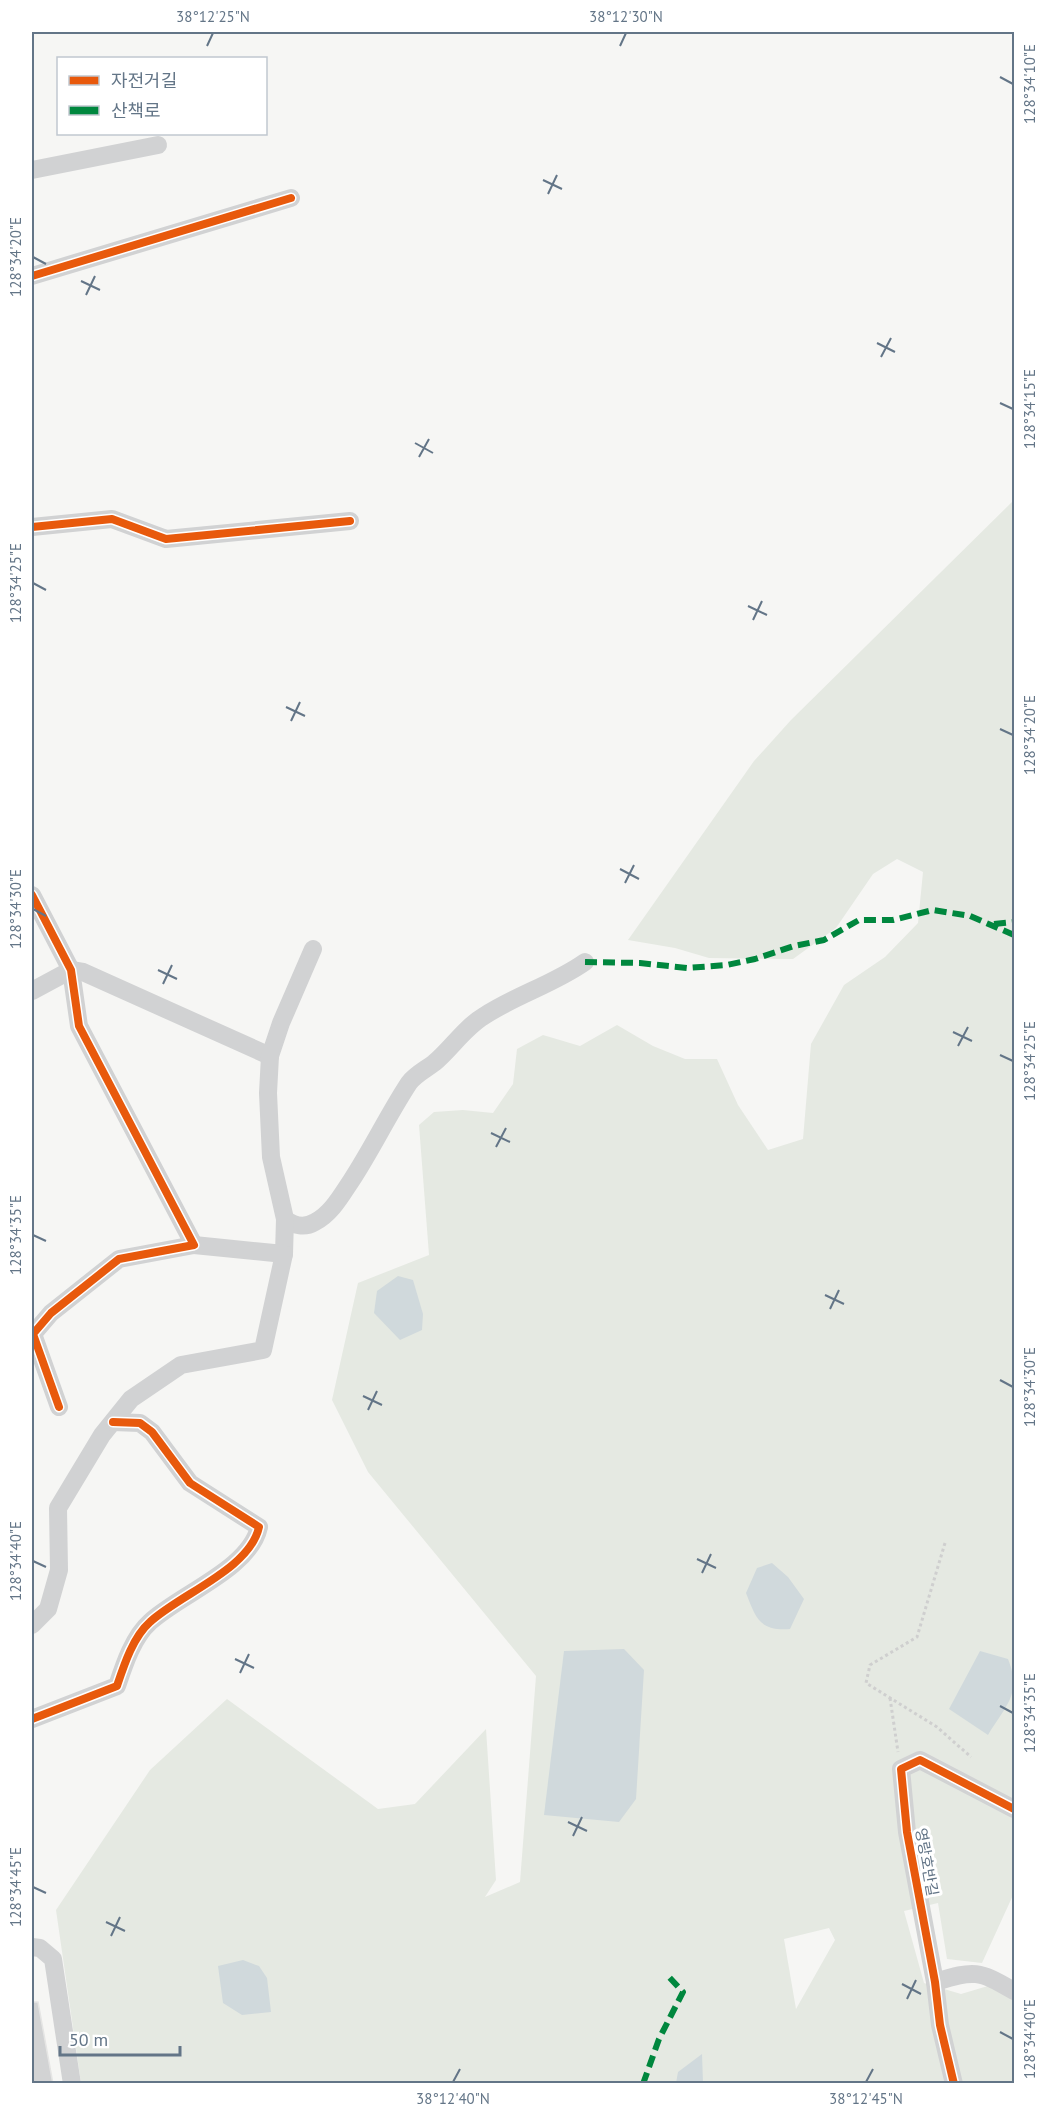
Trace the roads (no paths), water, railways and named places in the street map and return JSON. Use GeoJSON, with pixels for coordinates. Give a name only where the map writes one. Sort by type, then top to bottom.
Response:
{"type":"FeatureCollection","features":[{"type":"Feature","properties":{"kind":"street"},"geometry":{"type":"LineString","coordinates":[[32,170],[158,145]]}},
{"type":"Feature","properties":{"kind":"street"},"geometry":{"type":"LineString","coordinates":[[32,276],[291,198]]}},
{"type":"Feature","properties":{"kind":"street"},"geometry":{"type":"LineString","coordinates":[[32,527],[112,519],[166,539],[350,521]]}},
{"type":"Feature","properties":{"kind":"street"},"geometry":{"type":"LineString","coordinates":[[32,895],[71,970],[79,1026],[194,1245]]}},
{"type":"Feature","properties":{"kind":"street"},"geometry":{"type":"LineString","coordinates":[[32,1625],[48,1610],[59,1570],[58,1508],[102,1435],[131,1399],[181,1365],[263,1350],[284,1254],[285,1219],[271,1157],[268,1093],[270,1056],[281,1023],[313,949]]}},
{"type":"Feature","properties":{"kind":"street"},"geometry":{"type":"LineString","coordinates":[[285,1219],[301,1226],[315,1222],[336,1203],[374,1146],[411,1081],[481,1017],[585,962]]}},
{"type":"Feature","properties":{"kind":"street"},"geometry":{"type":"LineString","coordinates":[[32,991],[71,970],[84,972],[270,1056]]}},
{"type":"Feature","properties":{"kind":"street"},"geometry":{"type":"LineString","coordinates":[[59,1407],[33,1334],[51,1313],[119,1259],[194,1245],[284,1254]]}},
{"type":"Feature","properties":{"kind":"street"},"geometry":{"type":"LineString","coordinates":[[32,1719],[117,1686],[128,1654],[149,1622],[238,1560],[256,1539],[259,1527],[190,1483],[152,1432],[140,1423],[113,1422]]}},
{"type":"Feature","properties":{"kind":"street","name":"영랑호반길"},"geometry":{"type":"LineString","coordinates":[[954,2084],[940,2025],[935,1982],[907,1832],[901,1769],[920,1760],[1014,1809]]}},
{"type":"Feature","properties":{"kind":"street"},"geometry":{"type":"LineString","coordinates":[[32,1947],[40,1948],[53,1959],[72,2084]]}},
{"type":"Feature","properties":{"kind":"street"},"geometry":{"type":"LineString","coordinates":[[935,1982],[966,1972],[988,1976],[1014,1991]]}}]}
